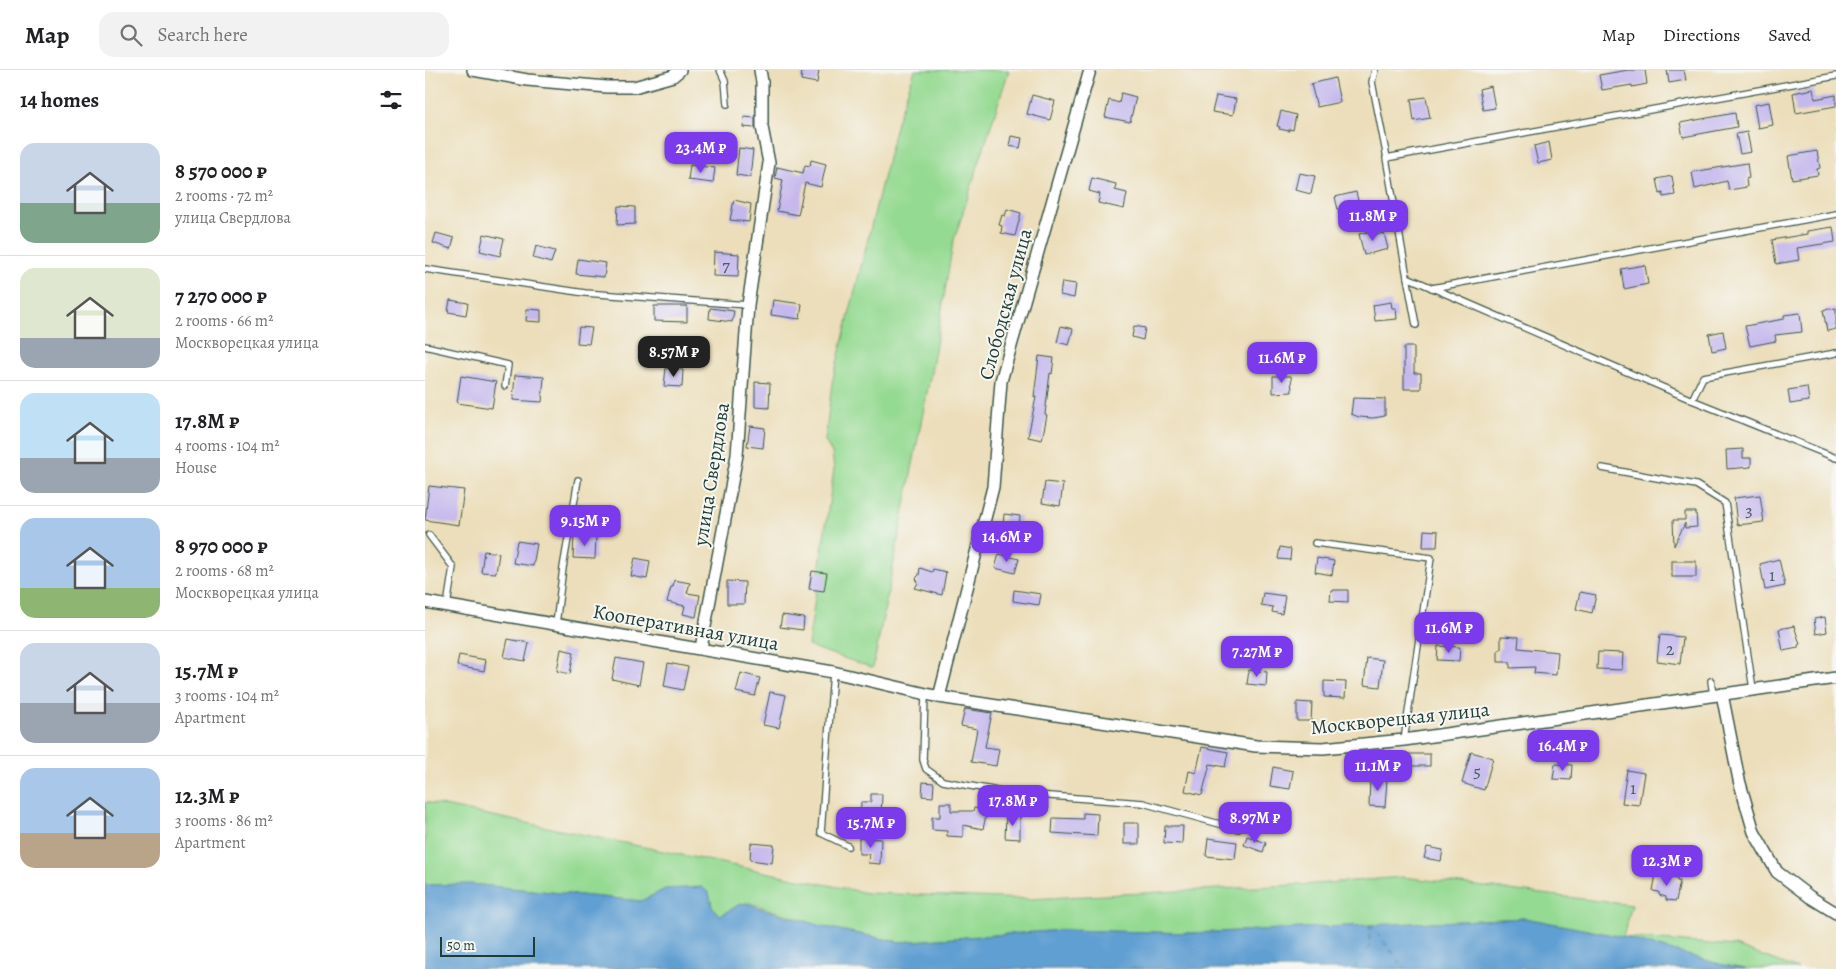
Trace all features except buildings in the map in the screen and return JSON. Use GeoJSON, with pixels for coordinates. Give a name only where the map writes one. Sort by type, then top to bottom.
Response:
{"type":"FeatureCollection","features":[{"type":"Feature","properties":{"kind":"street"},"geometry":{"type":"LineString","coordinates":[[473,70],[527,80],[607,87],[634,87],[673,76],[680,70]]}},
{"type":"Feature","properties":{"kind":"street","name":"улица Свердлова"},"geometry":{"type":"LineString","coordinates":[[701,648],[737,455],[748,305],[769,163],[762,127],[762,82],[760,70]]}},
{"type":"Feature","properties":{"kind":"street","name":"Слободская улица"},"geometry":{"type":"LineString","coordinates":[[939,697],[993,488],[1001,381],[1090,70]]}},
{"type":"Feature","properties":{"kind":"street","name":"Кооперативная улица"},"geometry":{"type":"LineString","coordinates":[[425,602],[833,672],[939,697]]}},
{"type":"Feature","properties":{"kind":"street","name":"Москворецкая улица"},"geometry":{"type":"LineString","coordinates":[[939,697],[1256,746],[1323,748],[1404,740],[1836,678]]}},
{"type":"Feature","properties":{"kind":"street"},"geometry":{"type":"LineString","coordinates":[[1718,694],[1754,832],[1777,872],[1810,898],[1836,913]]}},
{"type":"Feature","properties":{"kind":"lane"},"geometry":{"type":"LineString","coordinates":[[720,70],[725,81],[727,104]]}},
{"type":"Feature","properties":{"kind":"lane"},"geometry":{"type":"LineString","coordinates":[[1375,70],[1373,82],[1416,324]]}},
{"type":"Feature","properties":{"kind":"lane"},"geometry":{"type":"LineString","coordinates":[[1387,158],[1836,76]]}},
{"type":"Feature","properties":{"kind":"lane"},"geometry":{"type":"LineString","coordinates":[[1432,288],[1836,214]]}},
{"type":"Feature","properties":{"kind":"lane"},"geometry":{"type":"LineString","coordinates":[[425,269],[585,293],[748,305]]}},
{"type":"Feature","properties":{"kind":"lane"},"geometry":{"type":"LineString","coordinates":[[1407,278],[1692,400],[1836,458]]}},
{"type":"Feature","properties":{"kind":"lane"},"geometry":{"type":"LineString","coordinates":[[425,346],[508,366],[505,386]]}},
{"type":"Feature","properties":{"kind":"lane"},"geometry":{"type":"LineString","coordinates":[[1692,400],[1703,377],[1836,353]]}},
{"type":"Feature","properties":{"kind":"lane"},"geometry":{"type":"LineString","coordinates":[[1602,468],[1696,485],[1725,503],[1753,689]]}},
{"type":"Feature","properties":{"kind":"lane"},"geometry":{"type":"LineString","coordinates":[[556,624],[563,568],[579,480]]}},
{"type":"Feature","properties":{"kind":"lane"},"geometry":{"type":"LineString","coordinates":[[429,535],[453,567],[447,606]]}},
{"type":"Feature","properties":{"kind":"lane"},"geometry":{"type":"LineString","coordinates":[[1315,543],[1431,558],[1404,740]]}},
{"type":"Feature","properties":{"kind":"lane"},"geometry":{"type":"LineString","coordinates":[[833,672],[821,833],[848,846]]}},
{"type":"Feature","properties":{"kind":"lane"},"geometry":{"type":"LineString","coordinates":[[1711,681],[1718,694]]}},
{"type":"Feature","properties":{"kind":"lane"},"geometry":{"type":"LineString","coordinates":[[925,694],[923,760],[926,770],[943,781],[1009,793],[1143,803],[1239,829]]}},
{"type":"Feature","properties":{"kind":"green space"},"geometry":{"type":"Polygon","coordinates":[[[915,70],[1009,70],[953,243],[933,362],[873,668],[808,646],[834,469],[832,453],[825,441],[832,383],[897,122],[915,70]]]}},
{"type":"Feature","properties":{"kind":"green space"},"geometry":{"type":"Polygon","coordinates":[[[425,802],[867,893],[1029,899],[1314,884],[1403,877],[1632,905],[1623,937],[1525,918],[1194,933],[1063,930],[899,942],[825,927],[750,903],[741,904],[719,915],[712,906],[709,893],[665,890],[641,901],[470,884],[425,885],[425,802]]]}},
{"type":"Feature","properties":{"kind":"green space"},"geometry":{"type":"Polygon","coordinates":[[[1623,937],[1735,946],[1798,969],[1745,969],[1723,965],[1623,937]]]}},
{"type":"Feature","properties":{"kind":"water"},"geometry":{"type":"Polygon","coordinates":[[[470,884],[641,901],[665,889],[702,887],[709,893],[712,906],[719,915],[745,903],[825,927],[899,942],[1063,930],[1194,933],[1525,918],[1623,937],[1723,965],[1745,969],[425,969],[425,885],[470,884]]]}},
{"type":"Feature","properties":{"kind":"ferry route"},"geometry":{"type":"LineString","coordinates":[[1370,924],[1405,969]]}},
{"type":"Feature","properties":{"kind":"ferry route"},"geometry":{"type":"LineString","coordinates":[[1354,969],[1369,947],[1370,925]]}}]}
